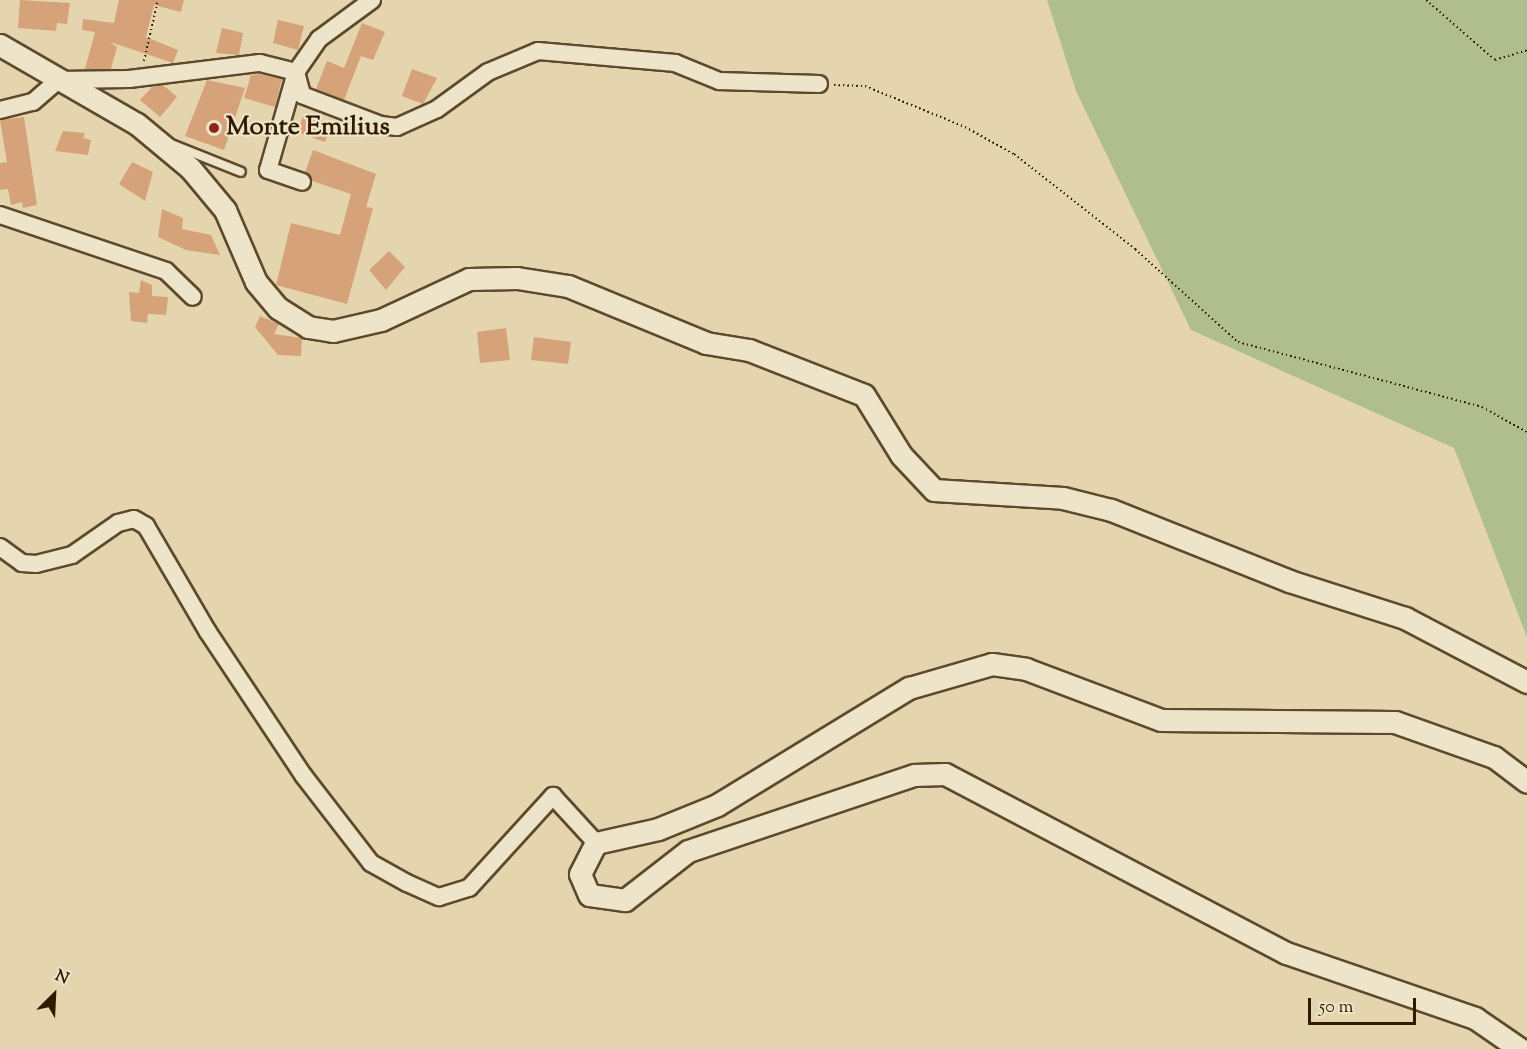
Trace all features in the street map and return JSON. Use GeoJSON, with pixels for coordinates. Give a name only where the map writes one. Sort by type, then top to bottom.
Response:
{"type":"FeatureCollection","features":[{"type":"Feature","properties":{"kind":"street"},"geometry":{"type":"LineString","coordinates":[[302,182],[268,170],[296,72],[320,39],[372,0]]}},
{"type":"Feature","properties":{"kind":"street"},"geometry":{"type":"LineString","coordinates":[[0,45],[162,143],[225,210],[267,296],[308,327],[333,331],[381,320],[469,279],[517,278],[585,294],[706,343],[749,350],[864,394],[901,455],[934,490],[1063,498],[1112,510],[1289,581],[1405,618],[1527,682]]}},
{"type":"Feature","properties":{"kind":"street"},"geometry":{"type":"LineString","coordinates":[[296,72],[302,95],[355,117],[397,127],[437,109],[488,72],[538,51],[675,63],[719,81],[819,84]]}},
{"type":"Feature","properties":{"kind":"street"},"geometry":{"type":"LineString","coordinates":[[0,110],[33,102],[58,80],[129,79],[260,63],[296,72]]}},
{"type":"Feature","properties":{"kind":"street"},"geometry":{"type":"LineString","coordinates":[[2,221],[135,258],[166,271],[193,297]]}},
{"type":"Feature","properties":{"kind":"street"},"geometry":{"type":"LineString","coordinates":[[0,547],[22,563],[36,564],[72,555],[118,523],[134,519],[146,526],[303,775],[371,863],[407,883],[439,897],[469,888],[553,796],[596,843]]}},
{"type":"Feature","properties":{"kind":"street"},"geometry":{"type":"LineString","coordinates":[[1520,1049],[1475,1018],[1286,953],[945,774],[914,775],[688,851],[662,866],[638,891],[615,902],[589,895],[582,884],[582,863],[596,843],[658,829],[717,805],[909,688],[992,664],[1026,669],[1171,721],[1395,722],[1494,757],[1527,782]]}},
{"type":"Feature","properties":{"kind":"lane"},"geometry":{"type":"LineString","coordinates":[[162,143],[242,172]]}},
{"type":"Feature","properties":{"kind":"path"},"geometry":{"type":"LineString","coordinates":[[129,79],[146,59],[158,0]]}},
{"type":"Feature","properties":{"kind":"path"},"geometry":{"type":"LineString","coordinates":[[1426,0],[1495,60],[1527,50]]}},
{"type":"Feature","properties":{"kind":"path"},"geometry":{"type":"LineString","coordinates":[[819,84],[865,86],[965,127],[1014,154],[1135,249],[1238,342],[1482,407],[1527,432]]}},
{"type":"Feature","properties":{"kind":"green space"},"geometry":{"type":"Polygon","coordinates":[[[1047,0],[1527,0],[1527,637],[1454,448],[1191,330],[1076,91],[1047,0]]]}},
{"type":"Feature","properties":{"kind":"building"},"geometry":{"type":"Polygon","coordinates":[[[20,0],[70,3],[67,24],[57,23],[56,31],[18,28],[20,0]]]}},
{"type":"Feature","properties":{"kind":"building"},"geometry":{"type":"Polygon","coordinates":[[[119,0],[184,0],[181,12],[154,5],[146,37],[178,50],[173,63],[110,42],[117,47],[111,69],[85,69],[95,32],[82,30],[83,19],[114,23],[119,0]]]}},
{"type":"Feature","properties":{"kind":"building"},"geometry":{"type":"Polygon","coordinates":[[[278,20],[304,26],[298,50],[273,43],[278,20]]]}},
{"type":"Feature","properties":{"kind":"building"},"geometry":{"type":"Polygon","coordinates":[[[362,23],[385,32],[373,60],[361,56],[344,100],[316,89],[327,61],[344,68],[362,23]]]}},
{"type":"Feature","properties":{"kind":"building"},"geometry":{"type":"Polygon","coordinates":[[[222,28],[243,33],[239,55],[216,53],[222,28]]]}},
{"type":"Feature","properties":{"kind":"building"},"geometry":{"type":"Polygon","coordinates":[[[412,69],[437,78],[423,104],[402,96],[412,69]]]}},
{"type":"Feature","properties":{"kind":"building"},"geometry":{"type":"Polygon","coordinates":[[[259,74],[282,79],[275,107],[244,98],[251,75],[259,74]]]}},
{"type":"Feature","properties":{"kind":"building"},"geometry":{"type":"Polygon","coordinates":[[[207,80],[245,88],[224,150],[185,136],[207,80]]]}},
{"type":"Feature","properties":{"kind":"building"},"geometry":{"type":"Polygon","coordinates":[[[163,85],[177,97],[160,117],[140,100],[152,87],[163,85]]]}},
{"type":"Feature","properties":{"kind":"building"},"geometry":{"type":"Polygon","coordinates":[[[304,114],[332,124],[325,142],[297,132],[304,114]]]}},
{"type":"Feature","properties":{"kind":"building"},"geometry":{"type":"Polygon","coordinates":[[[24,117],[37,205],[23,208],[22,202],[11,205],[8,189],[0,190],[0,163],[7,162],[0,120],[24,117]]]}},
{"type":"Feature","properties":{"kind":"building"},"geometry":{"type":"Polygon","coordinates":[[[63,131],[85,133],[83,138],[91,140],[88,155],[55,151],[63,131]]]}},
{"type":"Feature","properties":{"kind":"building"},"geometry":{"type":"Polygon","coordinates":[[[313,150],[376,174],[366,207],[373,208],[347,304],[276,285],[291,223],[340,235],[351,194],[312,181],[305,172],[313,150]]]}},
{"type":"Feature","properties":{"kind":"building"},"geometry":{"type":"Polygon","coordinates":[[[132,162],[153,172],[145,201],[119,184],[132,162]]]}},
{"type":"Feature","properties":{"kind":"building"},"geometry":{"type":"Polygon","coordinates":[[[162,209],[183,218],[182,229],[211,235],[220,255],[186,250],[158,237],[162,209]]]}},
{"type":"Feature","properties":{"kind":"building"},"geometry":{"type":"Polygon","coordinates":[[[389,251],[405,267],[386,290],[369,270],[389,251]]]}},
{"type":"Feature","properties":{"kind":"building"},"geometry":{"type":"Polygon","coordinates":[[[141,280],[152,285],[152,296],[168,297],[166,315],[148,314],[147,323],[131,321],[129,292],[139,293],[141,280]]]}},
{"type":"Feature","properties":{"kind":"building"},"geometry":{"type":"Polygon","coordinates":[[[260,316],[279,324],[274,334],[302,338],[301,356],[278,355],[255,327],[260,316]]]}},
{"type":"Feature","properties":{"kind":"building"},"geometry":{"type":"Polygon","coordinates":[[[506,328],[510,360],[480,363],[477,332],[506,328]]]}},
{"type":"Feature","properties":{"kind":"building"},"geometry":{"type":"Polygon","coordinates":[[[534,337],[571,342],[568,364],[531,360],[534,337]]]}},
{"type":"Feature","properties":{"kind":"place","name":"Monte Emilius"},"geometry":{"type":"Point","coordinates":[214,128]}}]}
